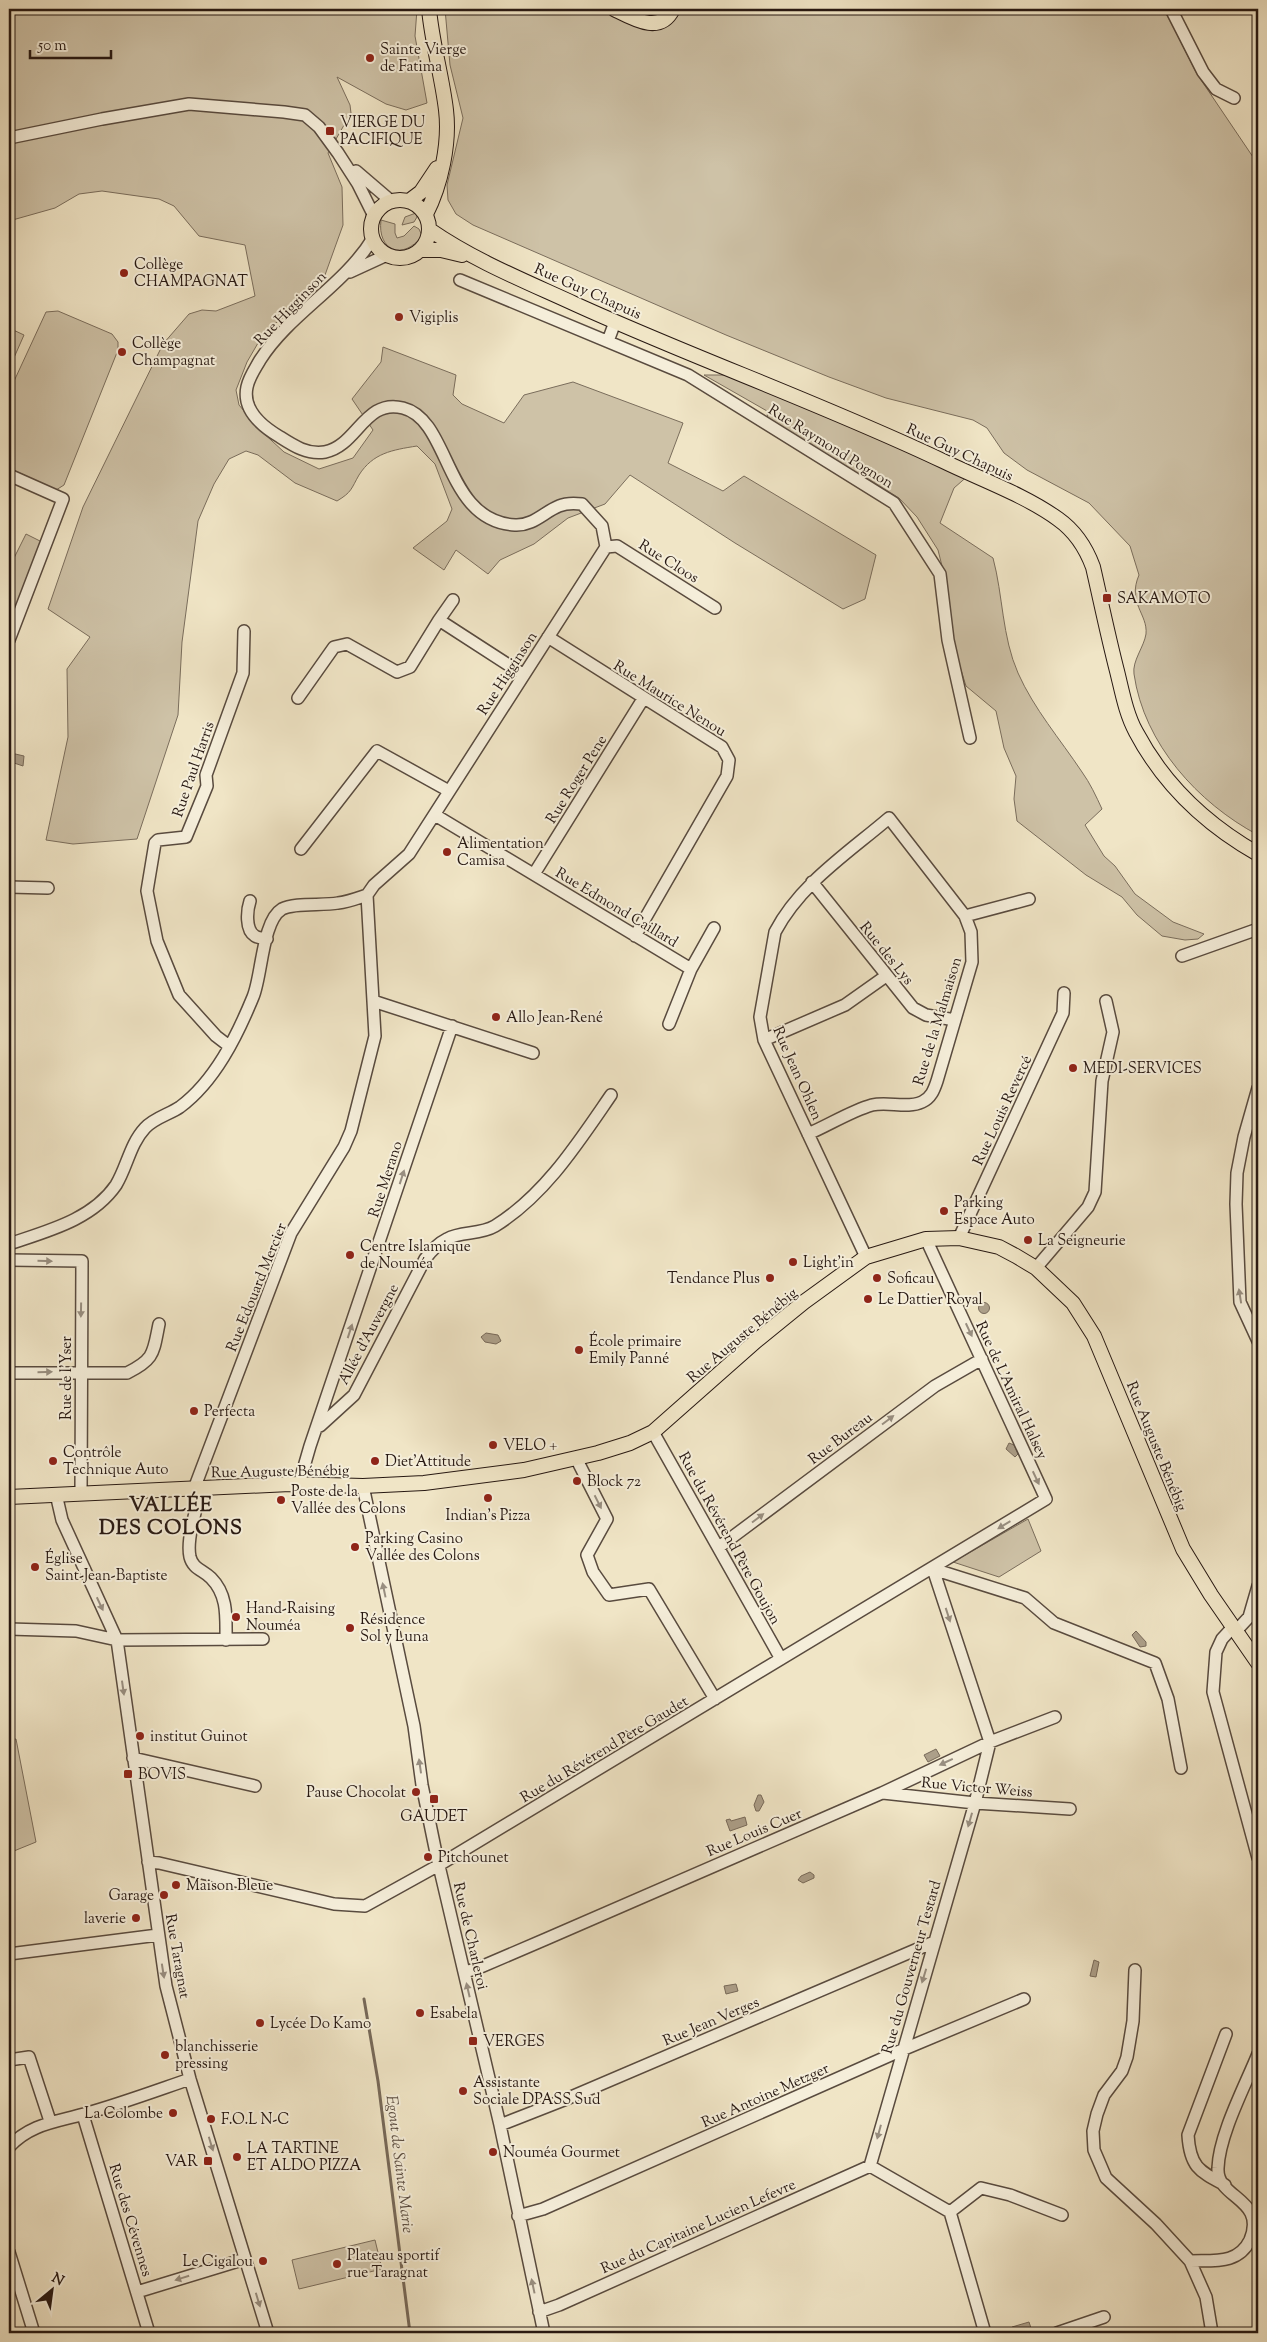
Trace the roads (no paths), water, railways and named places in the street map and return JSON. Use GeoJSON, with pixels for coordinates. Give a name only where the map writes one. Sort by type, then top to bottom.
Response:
{"type":"FeatureCollection","features":[{"type":"Feature","properties":{"kind":"main road"},"geometry":{"type":"LineString","coordinates":[[426,214],[433,200],[443,159],[446,137],[446,111],[430,30],[429,9]]}},
{"type":"Feature","properties":{"kind":"main road"},"geometry":{"type":"LineString","coordinates":[[614,9],[650,24],[661,23],[670,16],[673,9]]}},
{"type":"Feature","properties":{"kind":"main road"},"geometry":{"type":"LineString","coordinates":[[409,201],[421,192],[443,159]]}},
{"type":"Feature","properties":{"kind":"main road"},"geometry":{"type":"LineString","coordinates":[[391,201],[409,201],[416,204],[426,214],[430,230],[426,244],[421,250],[405,258],[386,255],[376,245],[371,223],[378,209],[391,201]]}},
{"type":"Feature","properties":{"kind":"main road","name":"Rue Guy Chapuis"},"geometry":{"type":"LineString","coordinates":[[430,230],[472,257],[615,322],[908,445],[1038,507],[1059,519],[1076,535],[1087,552],[1093,567],[1125,704],[1135,732],[1157,766],[1190,805],[1214,826],[1258,854]]}},
{"type":"Feature","properties":{"kind":"main road","name":"Rue Guy Chapuis"},"geometry":{"type":"LineString","coordinates":[[421,250],[441,250],[472,257]]}},
{"type":"Feature","properties":{"kind":"main road","name":"Rue Auguste Bénébig"},"geometry":{"type":"LineString","coordinates":[[9,1497],[198,1488],[302,1485],[363,1486],[472,1478],[524,1470],[630,1444],[653,1432],[756,1341],[804,1302],[866,1257],[926,1239],[959,1238],[999,1247],[1036,1268],[1073,1303],[1094,1336],[1183,1549],[1194,1570],[1258,1663]]}},
{"type":"Feature","properties":{"kind":"street"},"geometry":{"type":"LineString","coordinates":[[1172,9],[1203,72],[1216,89],[1234,98]]}},
{"type":"Feature","properties":{"kind":"street"},"geometry":{"type":"LineString","coordinates":[[9,138],[189,104],[305,115],[319,127],[338,153],[358,184],[374,216]]}},
{"type":"Feature","properties":{"kind":"street"},"geometry":{"type":"LineString","coordinates":[[338,153],[361,177],[391,201]]}},
{"type":"Feature","properties":{"kind":"street","name":"Rue Higginson"},"geometry":{"type":"LineString","coordinates":[[9,1244],[76,1219],[102,1202],[116,1184],[136,1139],[146,1126],[181,1106],[202,1087],[229,1046],[254,996],[271,922],[282,910],[292,907],[339,904],[367,895],[374,886],[409,854],[606,547],[602,526],[582,504],[560,505],[532,522],[516,525],[493,521],[482,514],[469,500],[453,475],[431,431],[416,414],[404,408],[392,406],[380,409],[365,419],[340,446],[326,452],[309,453],[268,430],[256,419],[248,404],[246,388],[252,374],[269,347],[307,307],[342,276],[363,254],[373,238]]}},
{"type":"Feature","properties":{"kind":"street","name":"Rue Higginson"},"geometry":{"type":"LineString","coordinates":[[342,276],[386,255]]}},
{"type":"Feature","properties":{"kind":"street","name":"Rue Raymond Pognon"},"geometry":{"type":"LineString","coordinates":[[460,280],[688,375],[894,503],[940,574],[948,640],[970,738]]}},
{"type":"Feature","properties":{"kind":"street"},"geometry":{"type":"LineString","coordinates":[[608,341],[615,322]]}},
{"type":"Feature","properties":{"kind":"street"},"geometry":{"type":"LineString","coordinates":[[9,475],[63,499],[9,640]]}},
{"type":"Feature","properties":{"kind":"street","name":"Rue Cloos"},"geometry":{"type":"LineString","coordinates":[[606,547],[617,546],[715,608]]}},
{"type":"Feature","properties":{"kind":"street"},"geometry":{"type":"LineString","coordinates":[[298,698],[334,647],[347,644],[397,672],[410,667],[453,600]]}},
{"type":"Feature","properties":{"kind":"street"},"geometry":{"type":"LineString","coordinates":[[439,620],[524,675]]}},
{"type":"Feature","properties":{"kind":"street","name":"Rue Paul Harris"},"geometry":{"type":"LineString","coordinates":[[229,1046],[216,1036],[179,995],[157,941],[148,891],[155,843],[158,840],[186,837],[207,786],[206,775],[243,673],[244,631]]}},
{"type":"Feature","properties":{"kind":"street","name":"Rue Maurice Nenou"},"geometry":{"type":"LineString","coordinates":[[548,637],[722,747],[729,760],[727,776],[635,936]]}},
{"type":"Feature","properties":{"kind":"street","name":"Rue Roger Pene"},"geometry":{"type":"LineString","coordinates":[[534,874],[644,699]]}},
{"type":"Feature","properties":{"kind":"street"},"geometry":{"type":"LineString","coordinates":[[301,849],[377,751],[449,791]]}},
{"type":"Feature","properties":{"kind":"street","name":"Rue Edmond Caillard"},"geometry":{"type":"LineString","coordinates":[[435,815],[691,969]]}},
{"type":"Feature","properties":{"kind":"street","name":"Rue Jean Ohlen"},"geometry":{"type":"LineString","coordinates":[[866,1257],[764,1040],[760,1017],[774,932],[780,922],[812,882],[888,818]]}},
{"type":"Feature","properties":{"kind":"street","name":"Rue de la Malmaison"},"geometry":{"type":"LineString","coordinates":[[808,1134],[873,1105],[920,1104],[934,1092],[972,962],[970,932],[964,916],[888,818]]}},
{"type":"Feature","properties":{"kind":"street","name":"Rue des Lys"},"geometry":{"type":"LineString","coordinates":[[812,882],[913,1008],[926,1015],[954,1020]]}},
{"type":"Feature","properties":{"kind":"street"},"geometry":{"type":"LineString","coordinates":[[9,887],[48,888]]}},
{"type":"Feature","properties":{"kind":"street","name":"Rue Edouard Mercier"},"geometry":{"type":"LineString","coordinates":[[226,1640],[226,1609],[223,1595],[211,1578],[195,1567],[190,1556],[198,1488],[291,1233],[344,1147],[351,1131],[375,1036],[367,895]]}},
{"type":"Feature","properties":{"kind":"street"},"geometry":{"type":"LineString","coordinates":[[964,916],[1029,899]]}},
{"type":"Feature","properties":{"kind":"street"},"geometry":{"type":"LineString","coordinates":[[250,901],[248,919],[250,931],[254,936],[267,939]]}},
{"type":"Feature","properties":{"kind":"street"},"geometry":{"type":"LineString","coordinates":[[669,1024],[691,969],[714,928]]}},
{"type":"Feature","properties":{"kind":"street"},"geometry":{"type":"LineString","coordinates":[[1182,956],[1258,929]]}},
{"type":"Feature","properties":{"kind":"street"},"geometry":{"type":"LineString","coordinates":[[764,1040],[845,1005],[886,976]]}},
{"type":"Feature","properties":{"kind":"street","name":"Rue Louis Revercé"},"geometry":{"type":"LineString","coordinates":[[959,1238],[1063,1013],[1064,993]]}},
{"type":"Feature","properties":{"kind":"street"},"geometry":{"type":"LineString","coordinates":[[373,1001],[533,1053]]}},
{"type":"Feature","properties":{"kind":"street"},"geometry":{"type":"LineString","coordinates":[[1036,1268],[1088,1207],[1095,1192],[1102,1081],[1113,1032],[1106,1001]]}},
{"type":"Feature","properties":{"kind":"street","name":"Rue Merano"},"geometry":{"type":"LineString","coordinates":[[302,1485],[301,1477],[452,1026]]}},
{"type":"Feature","properties":{"kind":"street"},"geometry":{"type":"LineString","coordinates":[[1258,1088],[1241,1155],[1236,1204],[1240,1302],[1258,1341]]}},
{"type":"Feature","properties":{"kind":"street","name":"Allée d'Auvergne"},"geometry":{"type":"LineString","coordinates":[[318,1428],[354,1395],[424,1259],[448,1237],[493,1227],[527,1202],[568,1157],[611,1095]]}},
{"type":"Feature","properties":{"kind":"street","name":"Rue de L'Amiral Halsey"},"geometry":{"type":"LineString","coordinates":[[926,1239],[1046,1500]]}},
{"type":"Feature","properties":{"kind":"street","name":"Rue de l'Yser"},"geometry":{"type":"LineString","coordinates":[[9,1260],[82,1261],[82,1494]]}},
{"type":"Feature","properties":{"kind":"street"},"geometry":{"type":"LineString","coordinates":[[9,1373],[127,1373],[140,1367],[153,1355],[159,1324]]}},
{"type":"Feature","properties":{"kind":"street","name":"Rue Bureau"},"geometry":{"type":"LineString","coordinates":[[719,1547],[935,1386],[982,1359]]}},
{"type":"Feature","properties":{"kind":"street","name":"Rue du Révérend Père Goujon"},"geometry":{"type":"LineString","coordinates":[[653,1432],[781,1659]]}},
{"type":"Feature","properties":{"kind":"street"},"geometry":{"type":"LineString","coordinates":[[576,1458],[607,1519],[587,1554],[593,1572],[609,1595],[649,1589],[715,1699]]}},
{"type":"Feature","properties":{"kind":"street","name":"Rue de Charleroi"},"geometry":{"type":"LineString","coordinates":[[363,1486],[414,1726],[422,1785],[500,2125],[544,2333]]}},
{"type":"Feature","properties":{"kind":"street","name":"Rue Taragnat"},"geometry":{"type":"LineString","coordinates":[[56,1494],[62,1520],[117,1640],[166,1986],[190,2079],[268,2333]]}},
{"type":"Feature","properties":{"kind":"street","name":"Rue du Révérend Père Gaudet"},"geometry":{"type":"LineString","coordinates":[[148,1862],[284,1890],[334,1904],[365,1906],[440,1865],[1046,1500]]}},
{"type":"Feature","properties":{"kind":"street"},"geometry":{"type":"LineString","coordinates":[[932,1569],[990,1742]]}},
{"type":"Feature","properties":{"kind":"street"},"geometry":{"type":"LineString","coordinates":[[932,1569],[1025,1598],[1054,1623],[1155,1663],[1168,1698],[1181,1768]]}},
{"type":"Feature","properties":{"kind":"street"},"geometry":{"type":"LineString","coordinates":[[1258,1586],[1249,1617],[1222,1639],[1216,1652],[1213,1692],[1258,1858]]}},
{"type":"Feature","properties":{"kind":"street"},"geometry":{"type":"LineString","coordinates":[[9,1629],[76,1631],[117,1640],[263,1639]]}},
{"type":"Feature","properties":{"kind":"street","name":"Rue Louis Cuer"},"geometry":{"type":"LineString","coordinates":[[464,1972],[520,1950],[882,1793],[990,1742],[1055,1717]]}},
{"type":"Feature","properties":{"kind":"street","name":"Rue du Gouverneur Testard"},"geometry":{"type":"LineString","coordinates":[[870,2166],[975,1803],[990,1742]]}},
{"type":"Feature","properties":{"kind":"street"},"geometry":{"type":"LineString","coordinates":[[133,1758],[255,1786]]}},
{"type":"Feature","properties":{"kind":"street","name":"Rue Victor Weiss"},"geometry":{"type":"LineString","coordinates":[[882,1793],[975,1803],[1070,1809]]}},
{"type":"Feature","properties":{"kind":"street"},"geometry":{"type":"LineString","coordinates":[[9,1954],[158,1936]]}},
{"type":"Feature","properties":{"kind":"street","name":"Rue Jean Verges"},"geometry":{"type":"LineString","coordinates":[[500,2125],[564,2100],[934,1942]]}},
{"type":"Feature","properties":{"kind":"street"},"geometry":{"type":"LineString","coordinates":[[1136,1970],[1133,2021],[1127,2057],[1122,2071],[1104,2095],[1097,2114],[1092,2131],[1094,2150],[1106,2178],[1156,2224],[1190,2261],[1206,2297],[1212,2333]]}},
{"type":"Feature","properties":{"kind":"street","name":"Rue Antoine Metzger"},"geometry":{"type":"LineString","coordinates":[[518,2216],[542,2209],[902,2050],[1024,1999]]}},
{"type":"Feature","properties":{"kind":"street"},"geometry":{"type":"LineString","coordinates":[[1190,2261],[1230,2260],[1247,2247],[1256,2224],[1254,2212],[1225,2185],[1198,2170],[1189,2152],[1188,2135],[1226,2034]]}},
{"type":"Feature","properties":{"kind":"street"},"geometry":{"type":"LineString","coordinates":[[1225,2185],[1217,2171],[1221,2150],[1258,2054]]}},
{"type":"Feature","properties":{"kind":"street"},"geometry":{"type":"LineString","coordinates":[[9,2060],[29,2057],[50,2121]]}},
{"type":"Feature","properties":{"kind":"street"},"geometry":{"type":"LineString","coordinates":[[9,2147],[18,2138],[50,2121],[83,2114],[190,2079]]}},
{"type":"Feature","properties":{"kind":"street","name":"Rue des Cévennes"},"geometry":{"type":"LineString","coordinates":[[83,2114],[149,2333]]}},
{"type":"Feature","properties":{"kind":"street"},"geometry":{"type":"LineString","coordinates":[[870,2166],[950,2212],[985,2333]]}},
{"type":"Feature","properties":{"kind":"street","name":"Rue du Capitaine Lucien Lefevre"},"geometry":{"type":"LineString","coordinates":[[539,2312],[559,2305],[870,2166]]}},
{"type":"Feature","properties":{"kind":"street"},"geometry":{"type":"LineString","coordinates":[[950,2212],[980,2188],[1010,2195],[1062,2215]]}},
{"type":"Feature","properties":{"kind":"street"},"geometry":{"type":"LineString","coordinates":[[9,2252],[34,2333]]}},
{"type":"Feature","properties":{"kind":"street"},"geometry":{"type":"LineString","coordinates":[[137,2292],[245,2259]]}},
{"type":"Feature","properties":{"kind":"street"},"geometry":{"type":"LineString","coordinates":[[1057,2333],[1104,2317]]}},
{"type":"Feature","properties":{"kind":"waterway","name":"Egout de Sainte Marie"},"geometry":{"type":"LineString","coordinates":[[364,1999],[378,2081],[410,2333]]}},
{"type":"Feature","properties":{"kind":"place","name":"Sainte Vierge de Fatima"},"geometry":{"type":"Point","coordinates":[370,58]}},
{"type":"Feature","properties":{"kind":"place","name":"VIERGE DU PACIFIQUE"},"geometry":{"type":"Point","coordinates":[330,131]}},
{"type":"Feature","properties":{"kind":"place","name":"Collège CHAMPAGNAT"},"geometry":{"type":"Point","coordinates":[124,273]}},
{"type":"Feature","properties":{"kind":"place","name":"Vigiplis"},"geometry":{"type":"Point","coordinates":[399,317]}},
{"type":"Feature","properties":{"kind":"place","name":"Collège Champagnat"},"geometry":{"type":"Point","coordinates":[122,352]}},
{"type":"Feature","properties":{"kind":"place","name":"SAKAMOTO"},"geometry":{"type":"Point","coordinates":[1107,598]}},
{"type":"Feature","properties":{"kind":"place","name":"Alimentation Camisa"},"geometry":{"type":"Point","coordinates":[447,852]}},
{"type":"Feature","properties":{"kind":"place","name":"Allo Jean-René"},"geometry":{"type":"Point","coordinates":[496,1017]}},
{"type":"Feature","properties":{"kind":"place","name":"MEDI-SERVICES"},"geometry":{"type":"Point","coordinates":[1073,1068]}},
{"type":"Feature","properties":{"kind":"place","name":"Parking Espace Auto"},"geometry":{"type":"Point","coordinates":[944,1211]}},
{"type":"Feature","properties":{"kind":"place","name":"La Seigneurie"},"geometry":{"type":"Point","coordinates":[1028,1240]}},
{"type":"Feature","properties":{"kind":"place","name":"Centre Islamique de Nouméa"},"geometry":{"type":"Point","coordinates":[350,1255]}},
{"type":"Feature","properties":{"kind":"place","name":"Light'in"},"geometry":{"type":"Point","coordinates":[793,1262]}},
{"type":"Feature","properties":{"kind":"place","name":"Tendance Plus"},"geometry":{"type":"Point","coordinates":[770,1278]}},
{"type":"Feature","properties":{"kind":"place","name":"Soficau"},"geometry":{"type":"Point","coordinates":[877,1278]}},
{"type":"Feature","properties":{"kind":"place","name":"Le Dattier Royal"},"geometry":{"type":"Point","coordinates":[868,1299]}},
{"type":"Feature","properties":{"kind":"place","name":"École primaire Emily Panné"},"geometry":{"type":"Point","coordinates":[579,1350]}},
{"type":"Feature","properties":{"kind":"place","name":"Perfecta"},"geometry":{"type":"Point","coordinates":[194,1411]}},
{"type":"Feature","properties":{"kind":"place","name":"VELO +"},"geometry":{"type":"Point","coordinates":[493,1445]}},
{"type":"Feature","properties":{"kind":"place","name":"Contrôle Technique Auto"},"geometry":{"type":"Point","coordinates":[53,1461]}},
{"type":"Feature","properties":{"kind":"place","name":"Diet'Attitude"},"geometry":{"type":"Point","coordinates":[375,1461]}},
{"type":"Feature","properties":{"kind":"place","name":"Block 72"},"geometry":{"type":"Point","coordinates":[577,1481]}},
{"type":"Feature","properties":{"kind":"place","name":"Indian's Pizza"},"geometry":{"type":"Point","coordinates":[488,1498]}},
{"type":"Feature","properties":{"kind":"place","name":"Poste de la Vallée des Colons"},"geometry":{"type":"Point","coordinates":[281,1500]}},
{"type":"Feature","properties":{"kind":"place","name":"Parking Casino Vallée des Colons"},"geometry":{"type":"Point","coordinates":[355,1547]}},
{"type":"Feature","properties":{"kind":"place","name":"Église Saint-Jean-Baptiste"},"geometry":{"type":"Point","coordinates":[35,1567]}},
{"type":"Feature","properties":{"kind":"place","name":"Hand-Raising Nouméa"},"geometry":{"type":"Point","coordinates":[236,1617]}},
{"type":"Feature","properties":{"kind":"place","name":"Résidence Sol y Luna"},"geometry":{"type":"Point","coordinates":[350,1628]}},
{"type":"Feature","properties":{"kind":"place","name":"institut Guinot"},"geometry":{"type":"Point","coordinates":[140,1736]}},
{"type":"Feature","properties":{"kind":"place","name":"BOVIS"},"geometry":{"type":"Point","coordinates":[128,1774]}},
{"type":"Feature","properties":{"kind":"place","name":"Pause Chocolat"},"geometry":{"type":"Point","coordinates":[416,1792]}},
{"type":"Feature","properties":{"kind":"place","name":"GAUDET"},"geometry":{"type":"Point","coordinates":[434,1799]}},
{"type":"Feature","properties":{"kind":"place","name":"Pitchounet"},"geometry":{"type":"Point","coordinates":[428,1857]}},
{"type":"Feature","properties":{"kind":"place","name":"Maison Bleue"},"geometry":{"type":"Point","coordinates":[176,1885]}},
{"type":"Feature","properties":{"kind":"place","name":"Garage"},"geometry":{"type":"Point","coordinates":[164,1895]}},
{"type":"Feature","properties":{"kind":"place","name":"laverie"},"geometry":{"type":"Point","coordinates":[136,1918]}},
{"type":"Feature","properties":{"kind":"place","name":"Esabela"},"geometry":{"type":"Point","coordinates":[420,2013]}},
{"type":"Feature","properties":{"kind":"place","name":"Lycée Do Kamo"},"geometry":{"type":"Point","coordinates":[260,2023]}},
{"type":"Feature","properties":{"kind":"place","name":"VERGES"},"geometry":{"type":"Point","coordinates":[473,2041]}},
{"type":"Feature","properties":{"kind":"place","name":"blanchisserie pressing"},"geometry":{"type":"Point","coordinates":[165,2055]}},
{"type":"Feature","properties":{"kind":"place","name":"Assistante Sociale DPASS Sud"},"geometry":{"type":"Point","coordinates":[463,2091]}},
{"type":"Feature","properties":{"kind":"place","name":"La Colombe"},"geometry":{"type":"Point","coordinates":[173,2113]}},
{"type":"Feature","properties":{"kind":"place","name":"F.O.L N-C"},"geometry":{"type":"Point","coordinates":[211,2119]}},
{"type":"Feature","properties":{"kind":"place","name":"Nouméa Gourmet"},"geometry":{"type":"Point","coordinates":[493,2152]}},
{"type":"Feature","properties":{"kind":"place","name":"LA TARTINE ET ALDO PIZZA"},"geometry":{"type":"Point","coordinates":[237,2157]}},
{"type":"Feature","properties":{"kind":"place","name":"VAR"},"geometry":{"type":"Point","coordinates":[208,2161]}},
{"type":"Feature","properties":{"kind":"place","name":"Le Cigalou"},"geometry":{"type":"Point","coordinates":[263,2261]}},
{"type":"Feature","properties":{"kind":"place","name":"Plateau sportif rue Taragnat"},"geometry":{"type":"Point","coordinates":[337,2264]}},
{"type":"Feature","properties":{"kind":"district","name":"VALLÉE DES COLONS"},"geometry":{"type":"Point","coordinates":[171,1516]}}]}
